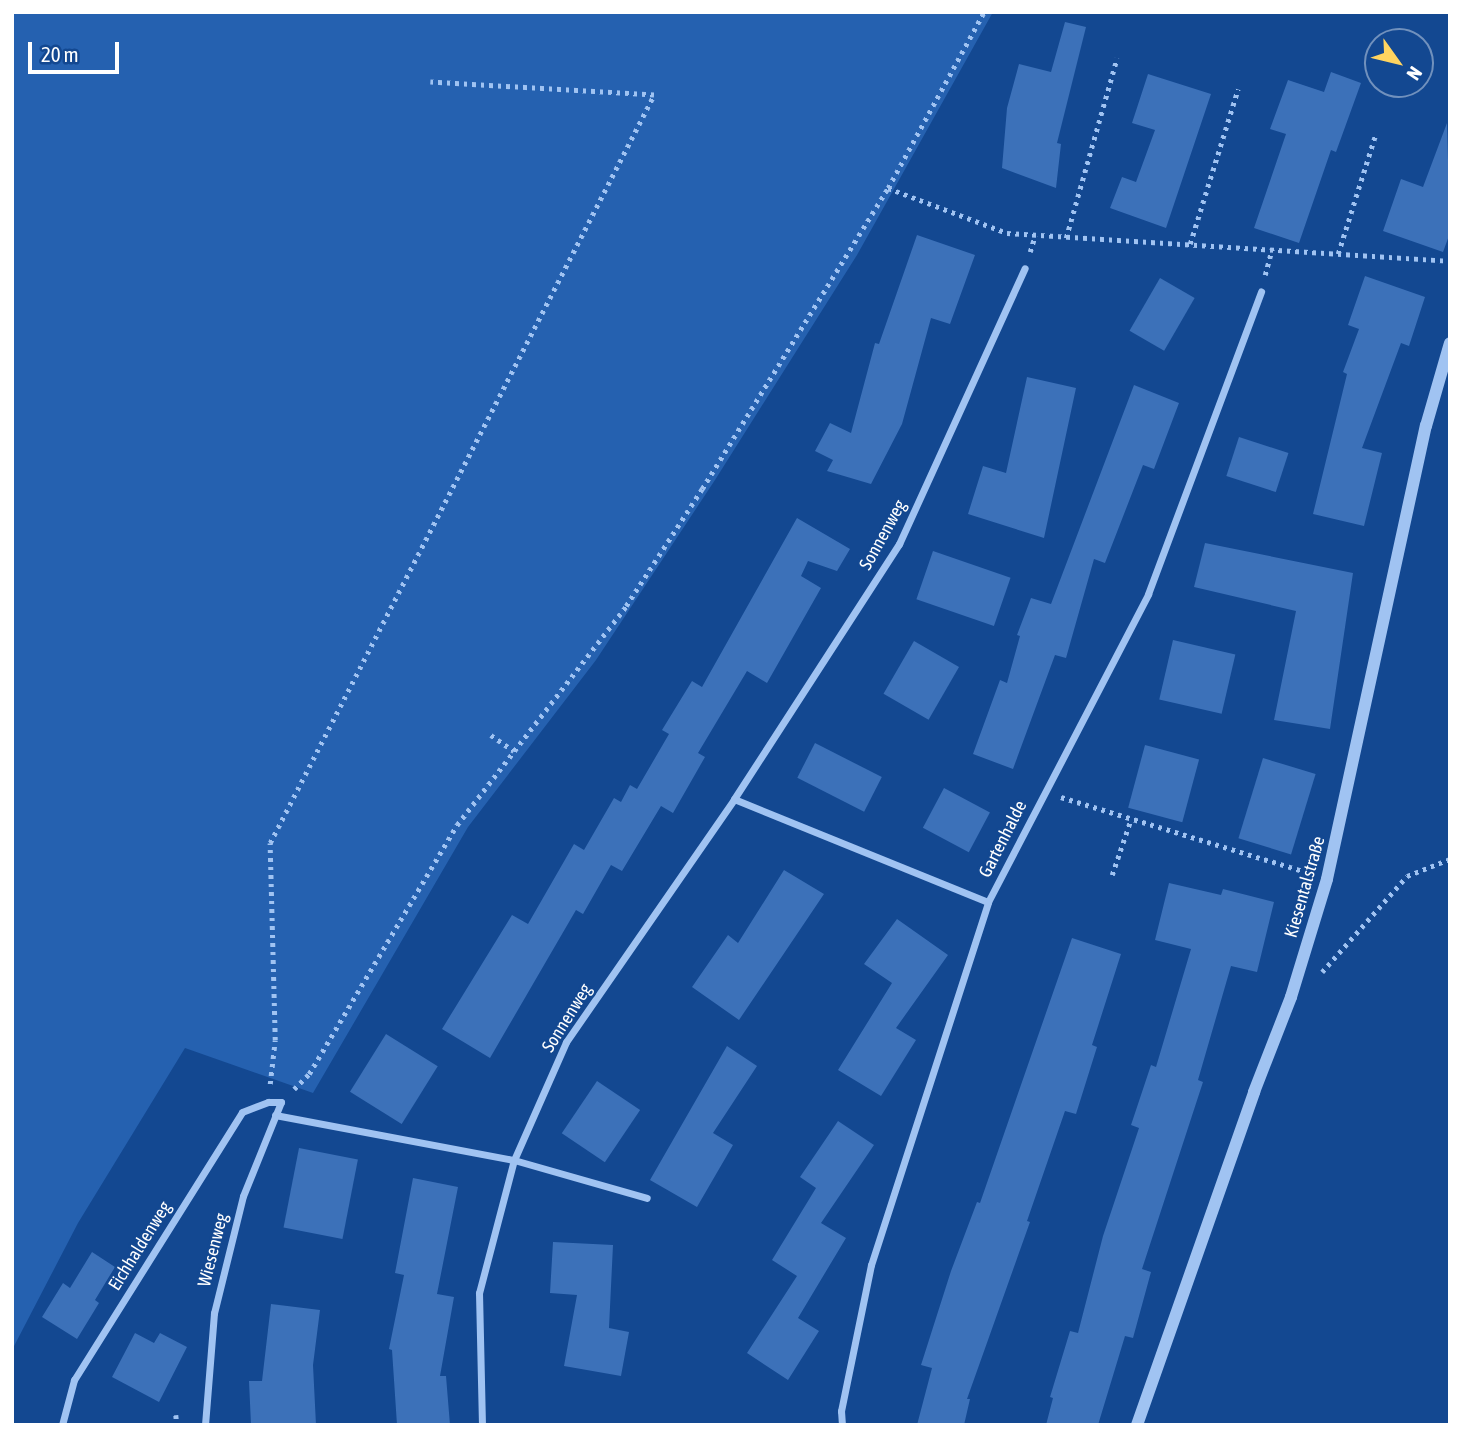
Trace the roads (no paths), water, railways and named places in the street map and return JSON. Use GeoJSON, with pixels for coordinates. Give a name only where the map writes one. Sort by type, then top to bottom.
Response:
{"type":"FeatureCollection","features":[{"type":"Feature","properties":{"kind":"street","name":"Sonnenweg"},"geometry":{"type":"LineString","coordinates":[[482,1425],[479,1293],[514,1160],[566,1042],[734,799],[899,544],[1025,268]]}},
{"type":"Feature","properties":{"kind":"street","name":"Gartenhalde"},"geometry":{"type":"LineString","coordinates":[[842,1425],[841,1411],[871,1265],[988,902],[1149,594],[1261,291]]}},
{"type":"Feature","properties":{"kind":"street","name":"Kiesentalstraße"},"geometry":{"type":"LineString","coordinates":[[1137,1425],[1254,1092],[1291,997],[1327,878],[1426,426],[1450,343]]}},
{"type":"Feature","properties":{"kind":"street"},"geometry":{"type":"LineString","coordinates":[[734,799],[988,902]]}},
{"type":"Feature","properties":{"kind":"street","name":"Wiesenweg"},"geometry":{"type":"LineString","coordinates":[[205,1425],[214,1313],[243,1196],[281,1102],[268,1102]]}},
{"type":"Feature","properties":{"kind":"street","name":"Eichhaldenweg"},"geometry":{"type":"LineString","coordinates":[[61,1425],[74,1380],[242,1112],[268,1102]]}},
{"type":"Feature","properties":{"kind":"street"},"geometry":{"type":"LineString","coordinates":[[275,1115],[514,1160],[647,1198]]}}]}
